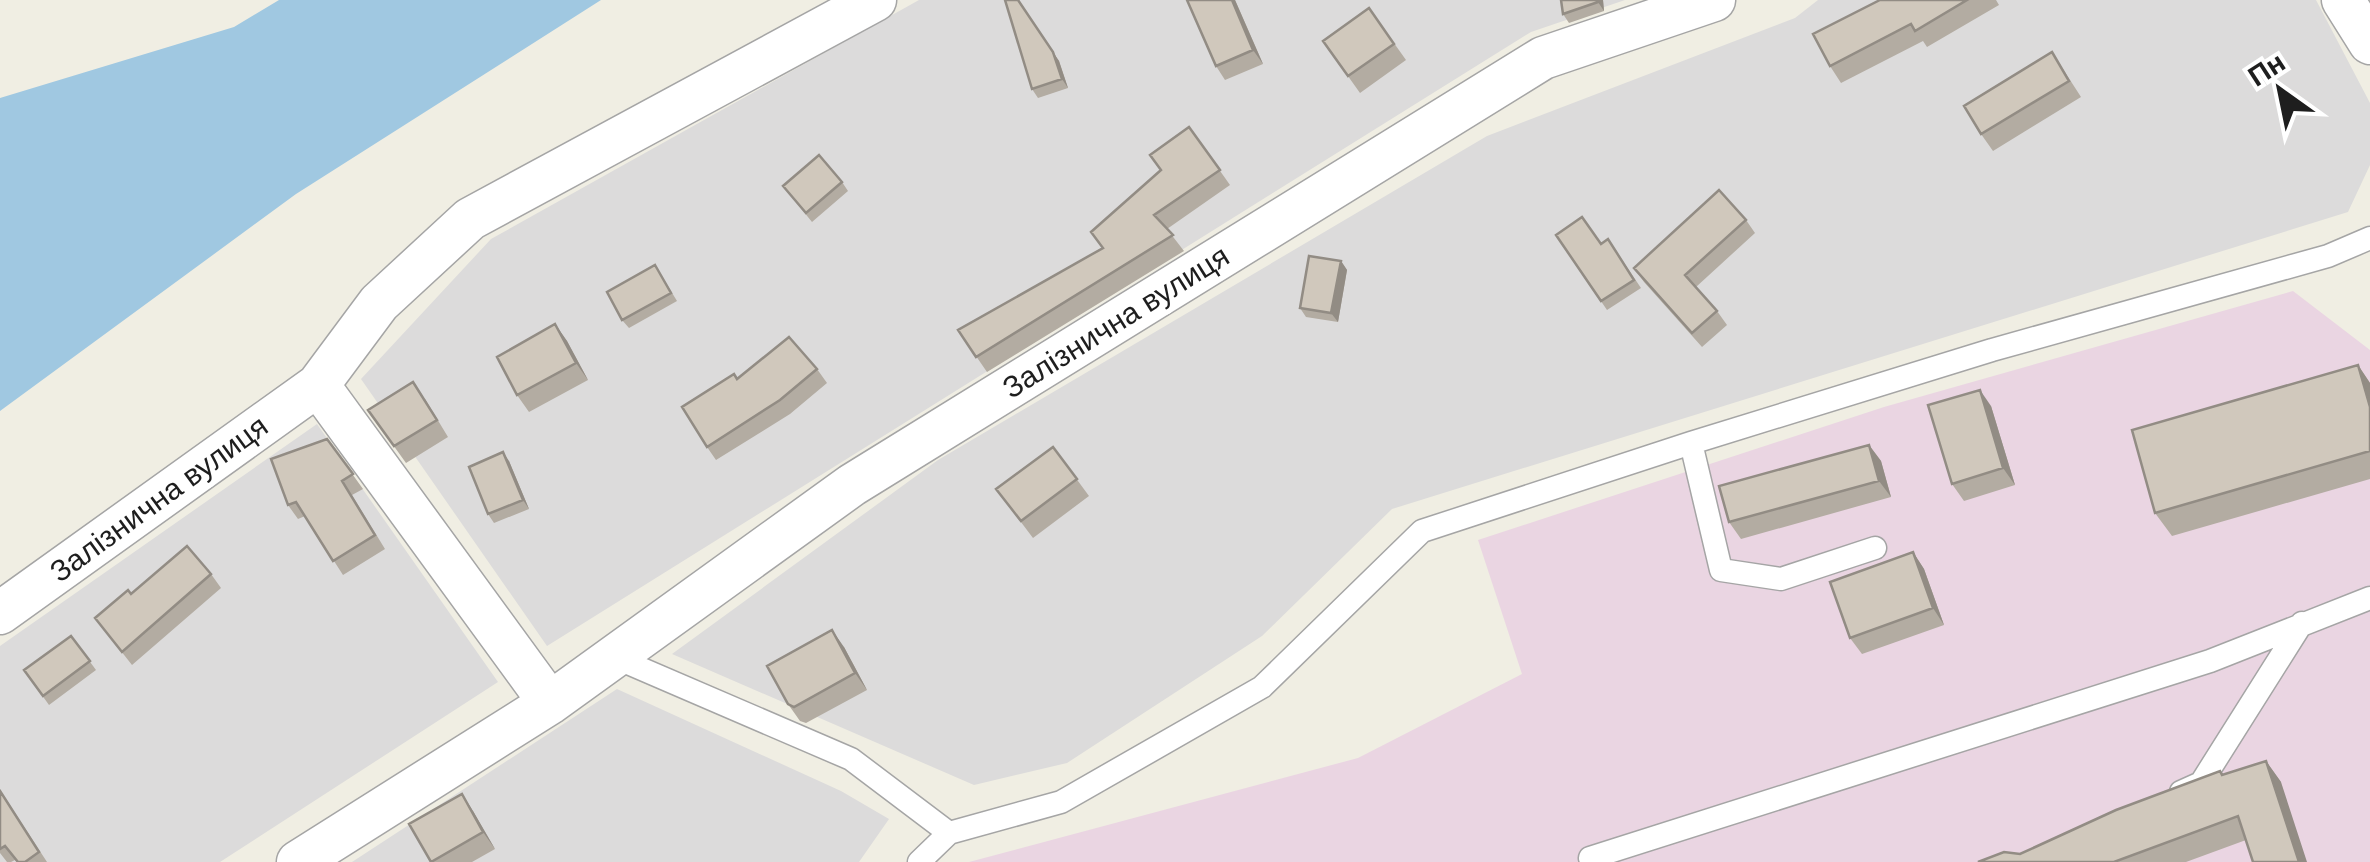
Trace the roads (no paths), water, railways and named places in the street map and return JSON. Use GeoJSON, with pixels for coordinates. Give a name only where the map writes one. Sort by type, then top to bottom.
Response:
{"type":"FeatureCollection","features":[{"type":"Feature","properties":{"kind":"street","name":"Залізнична вулиця"},"geometry":{"type":"LineString","coordinates":[[0,614],[318,385],[380,303],[470,219],[875,0]]}},
{"type":"Feature","properties":{"kind":"street","name":"Залізнична вулиця"},"geometry":{"type":"LineString","coordinates":[[298,862],[550,704],[852,486],[1543,58],[1714,0]]}},
{"type":"Feature","properties":{"kind":"street"},"geometry":{"type":"LineString","coordinates":[[2343,0],[2370,43]]}},
{"type":"Feature","properties":{"kind":"street"},"geometry":{"type":"LineString","coordinates":[[318,385],[550,704]]}},
{"type":"Feature","properties":{"kind":"lane"},"geometry":{"type":"LineString","coordinates":[[919,862],[948,833],[1060,802],[1262,687],[1422,531],[1690,442],[1992,350],[2328,256],[2370,238]]}},
{"type":"Feature","properties":{"kind":"lane"},"geometry":{"type":"LineString","coordinates":[[1690,442],[1722,570],[1781,579],[1875,548]]}},
{"type":"Feature","properties":{"kind":"lane"},"geometry":{"type":"LineString","coordinates":[[1590,858],[2210,661],[2370,598]]}},
{"type":"Feature","properties":{"kind":"lane"},"geometry":{"type":"LineString","coordinates":[[2167,799],[2202,783],[2302,622]]}},
{"type":"Feature","properties":{"kind":"lane"},"geometry":{"type":"LineString","coordinates":[[614,657],[851,759],[948,833]]}},
{"type":"Feature","properties":{"kind":"water"},"geometry":{"type":"Polygon","coordinates":[[[279,0],[601,0],[296,194],[0,411],[0,98],[234,27],[279,0]]]}}]}
